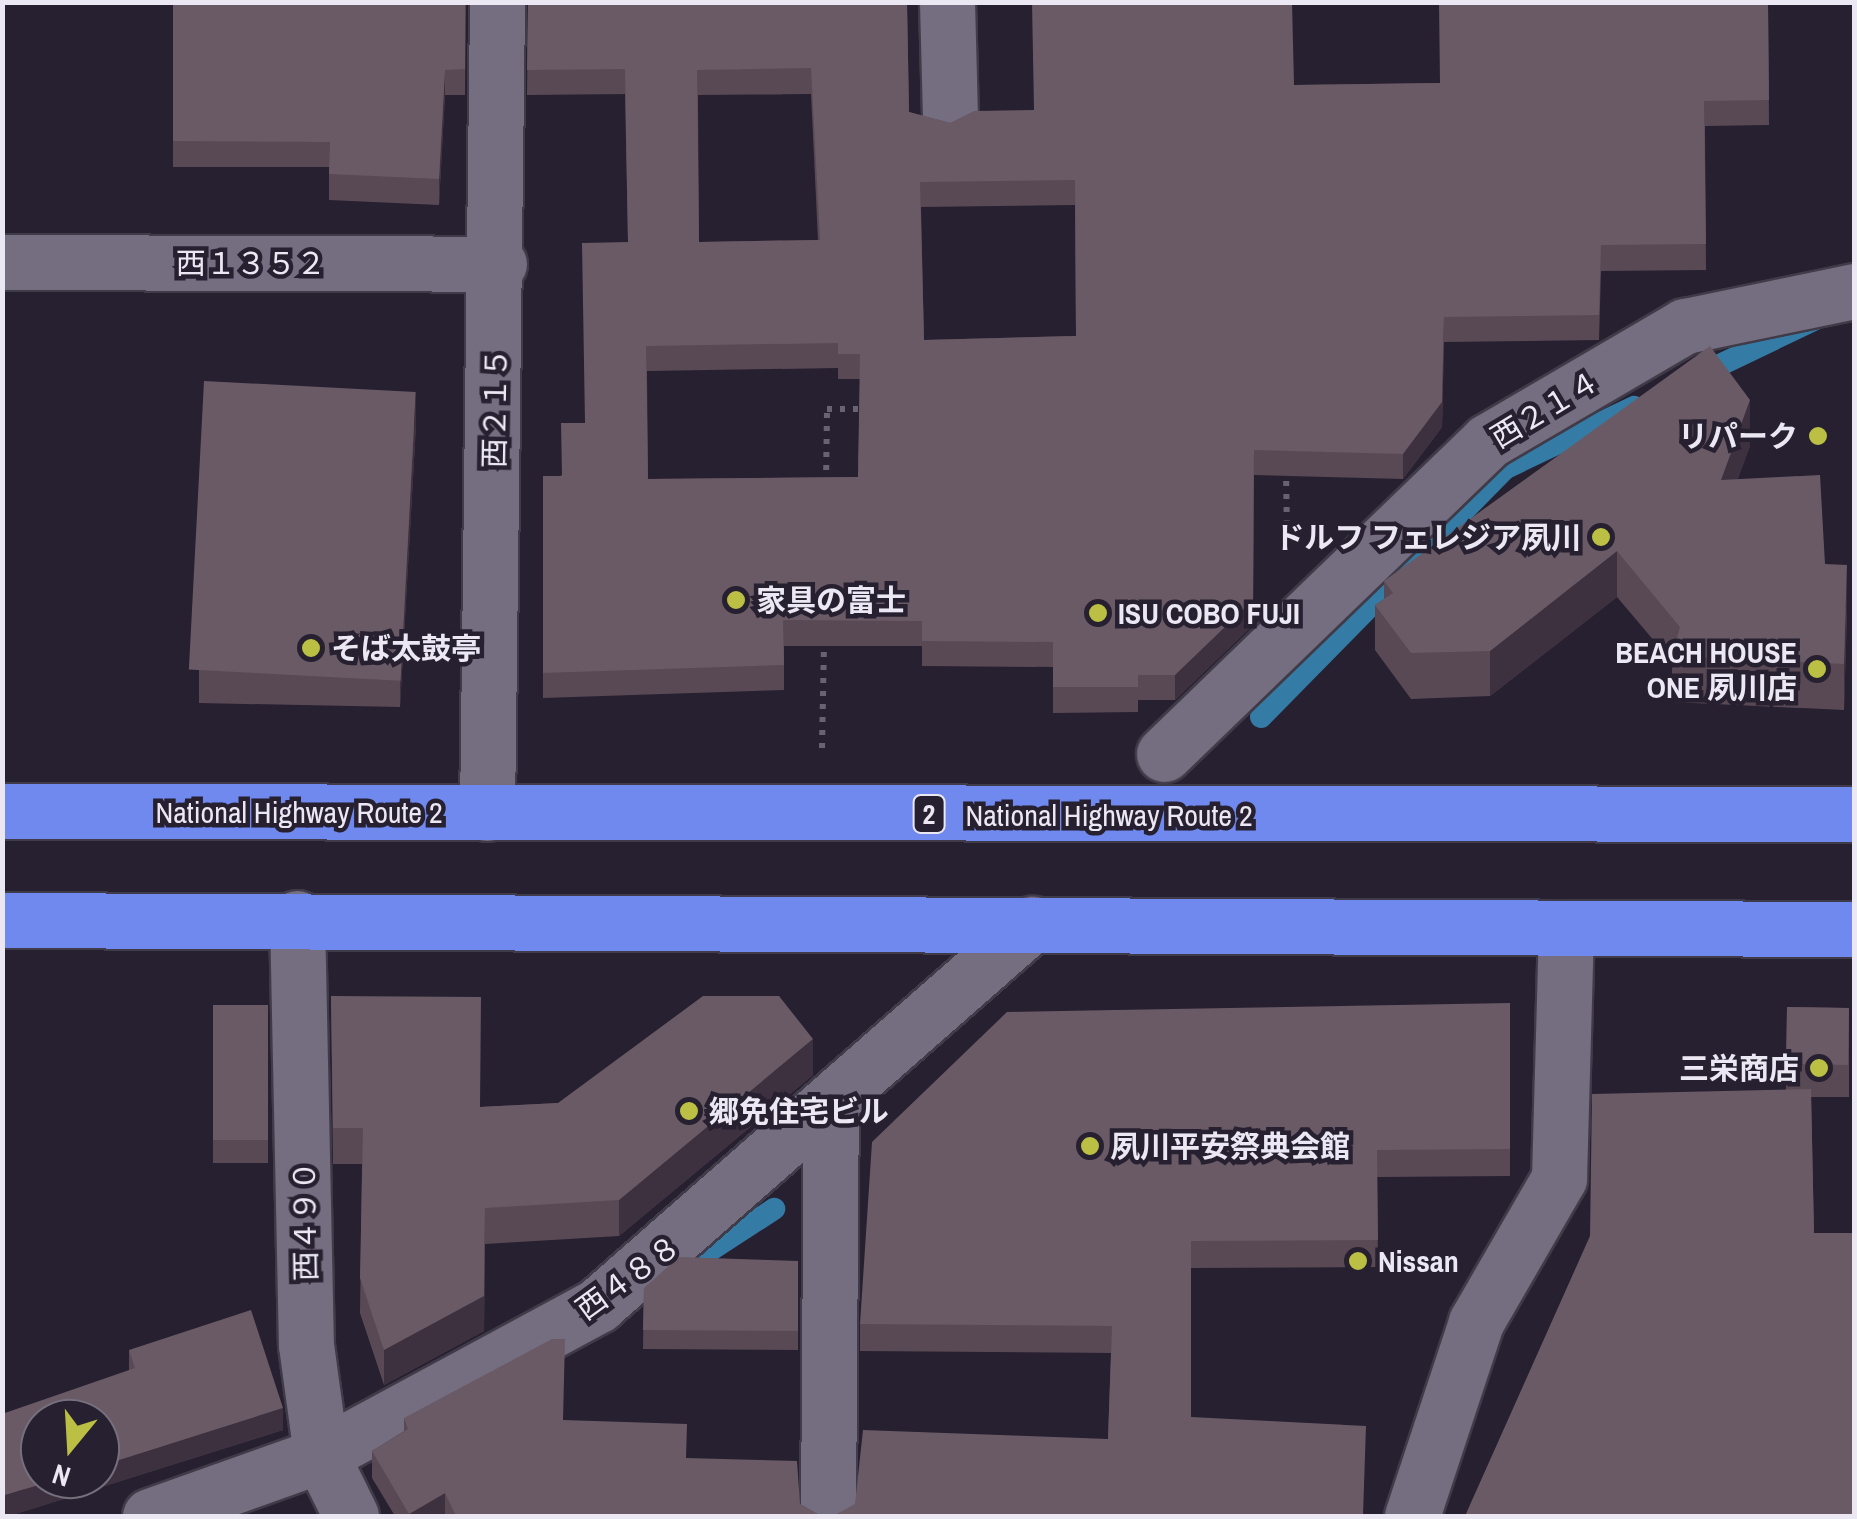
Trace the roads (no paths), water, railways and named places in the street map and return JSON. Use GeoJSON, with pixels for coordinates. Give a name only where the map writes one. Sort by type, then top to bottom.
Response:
{"type":"FeatureCollection","features":[{"type":"Feature","properties":{"kind":"highway","name":"National Highway Route 2"},"geometry":{"type":"LineString","coordinates":[[2,811],[1854,814]]}},
{"type":"Feature","properties":{"kind":"highway"},"geometry":{"type":"LineString","coordinates":[[2,920],[297,918],[1854,929]]}},
{"type":"Feature","properties":{"kind":"street","name":"西２１５"},"geometry":{"type":"LineString","coordinates":[[486,813],[498,264],[498,2]]}},
{"type":"Feature","properties":{"kind":"street"},"geometry":{"type":"LineString","coordinates":[[947,2],[950,116]]}},
{"type":"Feature","properties":{"kind":"street","name":"西１３５２"},"geometry":{"type":"LineString","coordinates":[[2,262],[498,264]]}},
{"type":"Feature","properties":{"kind":"street","name":"西２１４"},"geometry":{"type":"LineString","coordinates":[[1164,754],[1488,441],[1685,326],[1854,291]]}},
{"type":"Feature","properties":{"kind":"street","name":"西４９０"},"geometry":{"type":"LineString","coordinates":[[297,918],[306,1345],[321,1455],[351,1516]]}},
{"type":"Feature","properties":{"kind":"street","name":"西４８８"},"geometry":{"type":"LineString","coordinates":[[150,1516],[321,1455],[598,1305],[1032,924]]}},
{"type":"Feature","properties":{"kind":"street"},"geometry":{"type":"LineString","coordinates":[[1412,1516],[1476,1322],[1559,1178],[1566,928]]}},
{"type":"Feature","properties":{"kind":"street"},"geometry":{"type":"LineString","coordinates":[[828,1516],[831,1104]]}},
{"type":"Feature","properties":{"kind":"waterway"},"geometry":{"type":"LineString","coordinates":[[1699,375],[1814,320]]}},
{"type":"Feature","properties":{"kind":"waterway"},"geometry":{"type":"LineString","coordinates":[[1261,717],[1506,468],[1634,407]]}},
{"type":"Feature","properties":{"kind":"waterway"},"geometry":{"type":"LineString","coordinates":[[677,1272],[774,1209]]}},
{"type":"Feature","properties":{"kind":"place","name":"リパーク"},"geometry":{"type":"Point","coordinates":[1818,436]}},
{"type":"Feature","properties":{"kind":"place","name":"ドルフ フェレジア夙川"},"geometry":{"type":"Point","coordinates":[1601,537]}},
{"type":"Feature","properties":{"kind":"place","name":"家具の富士"},"geometry":{"type":"Point","coordinates":[736,600]}},
{"type":"Feature","properties":{"kind":"place","name":"ISU COBO FUJI"},"geometry":{"type":"Point","coordinates":[1098,613]}},
{"type":"Feature","properties":{"kind":"place","name":"そば太鼓亭"},"geometry":{"type":"Point","coordinates":[311,648]}},
{"type":"Feature","properties":{"kind":"place","name":"BEACH HOUSE ONE 夙川店"},"geometry":{"type":"Point","coordinates":[1817,669]}},
{"type":"Feature","properties":{"kind":"place","name":"三栄商店"},"geometry":{"type":"Point","coordinates":[1819,1068]}},
{"type":"Feature","properties":{"kind":"place","name":"郷免住宅ビル"},"geometry":{"type":"Point","coordinates":[689,1111]}},
{"type":"Feature","properties":{"kind":"place","name":"夙川平安祭典会館"},"geometry":{"type":"Point","coordinates":[1090,1146]}},
{"type":"Feature","properties":{"kind":"place","name":"Nissan"},"geometry":{"type":"Point","coordinates":[1358,1261]}}]}
